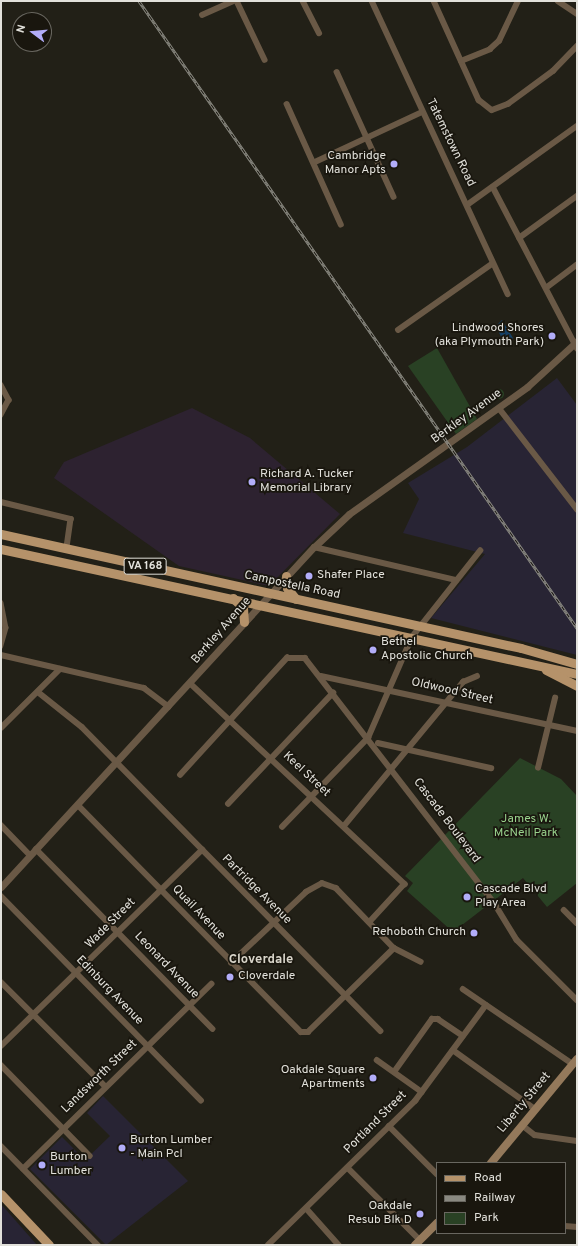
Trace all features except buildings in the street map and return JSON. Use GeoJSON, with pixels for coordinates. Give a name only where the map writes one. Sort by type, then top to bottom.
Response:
{"type":"FeatureCollection","features":[{"type":"Feature","properties":{"kind":"main road","name":"Campostella Road"},"geometry":{"type":"LineString","coordinates":[[1,534],[419,626],[577,664]]}},
{"type":"Feature","properties":{"kind":"main road","name":"Campostella Road"},"geometry":{"type":"LineString","coordinates":[[1,549],[530,662]]}},
{"type":"Feature","properties":{"kind":"main road"},"geometry":{"type":"LineString","coordinates":[[286,576],[287,588],[296,599]]}},
{"type":"Feature","properties":{"kind":"main road"},"geometry":{"type":"LineString","coordinates":[[232,598],[243,608],[244,622]]}},
{"type":"Feature","properties":{"kind":"main road"},"geometry":{"type":"LineString","coordinates":[[530,662],[577,686]]}},
{"type":"Feature","properties":{"kind":"main road","name":"VA 168"},"geometry":{"type":"LineString","coordinates":[[530,662],[577,674]]}},
{"type":"Feature","properties":{"kind":"main road","name":"Liberty Street"},"geometry":{"type":"LineString","coordinates":[[492,1162],[575,1061]]}},
{"type":"Feature","properties":{"kind":"main road"},"geometry":{"type":"LineString","coordinates":[[1,1194],[49,1245]]}},
{"type":"Feature","properties":{"kind":"main road"},"geometry":{"type":"LineString","coordinates":[[418,1243],[436,1224]]}},
{"type":"Feature","properties":{"kind":"street"},"geometry":{"type":"LineString","coordinates":[[202,15],[233,1]]}},
{"type":"Feature","properties":{"kind":"street"},"geometry":{"type":"LineString","coordinates":[[237,1],[265,60]]}},
{"type":"Feature","properties":{"kind":"street"},"geometry":{"type":"LineString","coordinates":[[303,1],[318,34]]}},
{"type":"Feature","properties":{"kind":"street","name":"Tatemstown Road"},"geometry":{"type":"LineString","coordinates":[[372,1],[422,112],[467,205],[492,264],[508,294]]}},
{"type":"Feature","properties":{"kind":"street"},"geometry":{"type":"LineString","coordinates":[[434,1],[479,100],[487,108],[496,110],[558,68],[577,46]]}},
{"type":"Feature","properties":{"kind":"street"},"geometry":{"type":"LineString","coordinates":[[461,61],[490,49],[499,41],[518,1]]}},
{"type":"Feature","properties":{"kind":"street"},"geometry":{"type":"LineString","coordinates":[[558,1],[577,14]]}},
{"type":"Feature","properties":{"kind":"street"},"geometry":{"type":"LineString","coordinates":[[337,72],[394,197]]}},
{"type":"Feature","properties":{"kind":"street"},"geometry":{"type":"LineString","coordinates":[[286,104],[315,162],[341,224]]}},
{"type":"Feature","properties":{"kind":"street"},"geometry":{"type":"LineString","coordinates":[[315,162],[422,112]]}},
{"type":"Feature","properties":{"kind":"street"},"geometry":{"type":"LineString","coordinates":[[467,205],[577,126]]}},
{"type":"Feature","properties":{"kind":"street"},"geometry":{"type":"LineString","coordinates":[[494,187],[519,238],[576,344]]}},
{"type":"Feature","properties":{"kind":"street"},"geometry":{"type":"LineString","coordinates":[[519,238],[577,196]]}},
{"type":"Feature","properties":{"kind":"street"},"geometry":{"type":"LineString","coordinates":[[398,330],[492,264]]}},
{"type":"Feature","properties":{"kind":"street"},"geometry":{"type":"LineString","coordinates":[[546,288],[577,265]]}},
{"type":"Feature","properties":{"kind":"street","name":"Berkley Avenue"},"geometry":{"type":"LineString","coordinates":[[1,887],[191,684],[269,593],[314,547],[349,514],[499,408],[576,344]]}},
{"type":"Feature","properties":{"kind":"street"},"geometry":{"type":"LineString","coordinates":[[1,385],[10,400],[1,416]]}},
{"type":"Feature","properties":{"kind":"street"},"geometry":{"type":"LineString","coordinates":[[499,408],[577,508]]}},
{"type":"Feature","properties":{"kind":"street"},"geometry":{"type":"LineString","coordinates":[[1,502],[71,519],[67,548]]}},
{"type":"Feature","properties":{"kind":"street"},"geometry":{"type":"LineString","coordinates":[[314,547],[456,580]]}},
{"type":"Feature","properties":{"kind":"street"},"geometry":{"type":"LineString","coordinates":[[282,827],[368,738],[412,637],[419,626],[480,551]]}},
{"type":"Feature","properties":{"kind":"street"},"geometry":{"type":"LineString","coordinates":[[1,603],[6,633],[1,646]]}},
{"type":"Feature","properties":{"kind":"street"},"geometry":{"type":"LineString","coordinates":[[1,655],[144,688],[169,707]]}},
{"type":"Feature","properties":{"kind":"street","name":"Cascade Boulevard"},"geometry":{"type":"LineString","coordinates":[[231,721],[282,663],[298,656],[308,660],[496,904],[517,940],[577,1000]]}},
{"type":"Feature","properties":{"kind":"street"},"geometry":{"type":"LineString","coordinates":[[1,727],[60,669]]}},
{"type":"Feature","properties":{"kind":"street","name":"Oldwood Street"},"geometry":{"type":"LineString","coordinates":[[321,676],[577,731]]}},
{"type":"Feature","properties":{"kind":"street"},"geometry":{"type":"LineString","coordinates":[[344,826],[446,702],[466,680],[476,676]]}},
{"type":"Feature","properties":{"kind":"street","name":"Keel Street"},"geometry":{"type":"LineString","coordinates":[[191,684],[313,796],[405,884],[370,922]]}},
{"type":"Feature","properties":{"kind":"street","name":"Partridge Avenue"},"geometry":{"type":"LineString","coordinates":[[38,692],[82,727],[381,1031]]}},
{"type":"Feature","properties":{"kind":"street"},"geometry":{"type":"LineString","coordinates":[[228,804],[333,693]]}},
{"type":"Feature","properties":{"kind":"street"},"geometry":{"type":"LineString","coordinates":[[538,768],[555,698]]}},
{"type":"Feature","properties":{"kind":"street"},"geometry":{"type":"LineString","coordinates":[[180,775],[231,721]]}},
{"type":"Feature","properties":{"kind":"street"},"geometry":{"type":"LineString","coordinates":[[378,743],[406,751],[491,768]]}},
{"type":"Feature","properties":{"kind":"street","name":"Quail Avenue"},"geometry":{"type":"LineString","coordinates":[[78,805],[232,963],[305,1033],[346,996]]}},
{"type":"Feature","properties":{"kind":"street"},"geometry":{"type":"LineString","coordinates":[[1,825],[30,855]]}},
{"type":"Feature","properties":{"kind":"street","name":"Leonard Avenue"},"geometry":{"type":"LineString","coordinates":[[36,848],[213,1029]]}},
{"type":"Feature","properties":{"kind":"street","name":"Wade Street"},"geometry":{"type":"LineString","coordinates":[[1,1046],[202,850]]}},
{"type":"Feature","properties":{"kind":"street"},"geometry":{"type":"LineString","coordinates":[[232,963],[273,922],[312,887],[322,883],[336,888],[394,948],[420,962]]}},
{"type":"Feature","properties":{"kind":"street","name":"Edinburg Avenue"},"geometry":{"type":"LineString","coordinates":[[1,896],[77,973],[146,1047],[201,1100]]}},
{"type":"Feature","properties":{"kind":"street"},"geometry":{"type":"LineString","coordinates":[[564,910],[577,923]]}},
{"type":"Feature","properties":{"kind":"street"},"geometry":{"type":"LineString","coordinates":[[346,996],[394,948]]}},
{"type":"Feature","properties":{"kind":"street"},"geometry":{"type":"LineString","coordinates":[[1,982],[105,1086]]}},
{"type":"Feature","properties":{"kind":"street","name":"Landsworth Street"},"geometry":{"type":"LineString","coordinates":[[23,1169],[105,1086],[211,984]]}},
{"type":"Feature","properties":{"kind":"street"},"geometry":{"type":"LineString","coordinates":[[463,989],[575,1061]]}},
{"type":"Feature","properties":{"kind":"street","name":"Portland Street"},"geometry":{"type":"LineString","coordinates":[[268,1245],[307,1209],[422,1092],[486,1005]]}},
{"type":"Feature","properties":{"kind":"street"},"geometry":{"type":"LineString","coordinates":[[394,1072],[432,1019],[438,1019],[463,1036]]}},
{"type":"Feature","properties":{"kind":"street"},"geometry":{"type":"LineString","coordinates":[[453,1050],[535,1108]]}},
{"type":"Feature","properties":{"kind":"street"},"geometry":{"type":"LineString","coordinates":[[377,1060],[422,1092]]}},
{"type":"Feature","properties":{"kind":"street"},"geometry":{"type":"LineString","coordinates":[[1,1065],[90,1156]]}},
{"type":"Feature","properties":{"kind":"street"},"geometry":{"type":"LineString","coordinates":[[522,1125],[535,1135],[577,1141]]}},
{"type":"Feature","properties":{"kind":"street"},"geometry":{"type":"LineString","coordinates":[[389,1126],[436,1173]]}},
{"type":"Feature","properties":{"kind":"street"},"geometry":{"type":"LineString","coordinates":[[1,1146],[98,1245]]}},
{"type":"Feature","properties":{"kind":"street"},"geometry":{"type":"LineString","coordinates":[[348,1168],[418,1243]]}},
{"type":"Feature","properties":{"kind":"street"},"geometry":{"type":"LineString","coordinates":[[307,1209],[339,1245]]}},
{"type":"Feature","properties":{"kind":"street"},"geometry":{"type":"LineString","coordinates":[[566,1226],[577,1227]]}},
{"type":"Feature","properties":{"kind":"shaded area"},"geometry":{"type":"Polygon","coordinates":[[[557,378],[577,405],[577,655],[431,618],[485,554],[403,533],[419,499],[408,483],[467,447],[557,378]]]}},
{"type":"Feature","properties":{"kind":"shaded area"},"geometry":{"type":"Polygon","coordinates":[[[192,408],[250,438],[340,514],[269,586],[179,566],[54,478],[64,462],[192,408]]]}},
{"type":"Feature","properties":{"kind":"shaded area"},"geometry":{"type":"Polygon","coordinates":[[[103,1096],[188,1181],[106,1245],[30,1169],[62,1137],[85,1160],[110,1136],[87,1113],[103,1096]]]}},
{"type":"Feature","properties":{"kind":"shaded area"},"geometry":{"type":"Polygon","coordinates":[[[1,1204],[37,1245],[1,1245],[1,1204]]]}},
{"type":"Feature","properties":{"kind":"green space"},"geometry":{"type":"Polygon","coordinates":[[[437,348],[477,419],[456,434],[408,366],[437,348]]]}},
{"type":"Feature","properties":{"kind":"green space"},"geometry":{"type":"Polygon","coordinates":[[[497,389],[501,389],[503,390],[503,398],[497,399],[494,396],[494,392],[497,389]]]}},
{"type":"Feature","properties":{"kind":"green space","name":"James W. McNeil Park"},"geometry":{"type":"Polygon","coordinates":[[[520,758],[561,779],[577,796],[577,883],[547,907],[523,878],[453,932],[407,891],[413,883],[405,876],[520,758]]]}},
{"type":"Feature","properties":{"kind":"water"},"geometry":{"type":"Polygon","coordinates":[[[502,320],[513,338],[508,344],[504,343],[496,326],[502,320]]]}},
{"type":"Feature","properties":{"kind":"railway"},"geometry":{"type":"LineString","coordinates":[[139,1],[577,628]]}},
{"type":"Feature","properties":{"kind":"place","name":"Cambridge Manor Apts"},"geometry":{"type":"Point","coordinates":[394,164]}},
{"type":"Feature","properties":{"kind":"place","name":"Lindwood Shores (aka Plymouth Park)"},"geometry":{"type":"Point","coordinates":[552,336]}},
{"type":"Feature","properties":{"kind":"place","name":"Richard A. Tucker Memorial Library"},"geometry":{"type":"Point","coordinates":[252,482]}},
{"type":"Feature","properties":{"kind":"place","name":"Shafer Place"},"geometry":{"type":"Point","coordinates":[309,576]}},
{"type":"Feature","properties":{"kind":"place","name":"Bethel Apostolic Church"},"geometry":{"type":"Point","coordinates":[373,650]}},
{"type":"Feature","properties":{"kind":"place","name":"Cascade Blvd Play Area"},"geometry":{"type":"Point","coordinates":[467,897]}},
{"type":"Feature","properties":{"kind":"place","name":"Rehoboth Church"},"geometry":{"type":"Point","coordinates":[474,933]}},
{"type":"Feature","properties":{"kind":"place","name":"Cloverdale"},"geometry":{"type":"Point","coordinates":[230,977]}},
{"type":"Feature","properties":{"kind":"place","name":"Oakdale Square Apartments"},"geometry":{"type":"Point","coordinates":[373,1078]}},
{"type":"Feature","properties":{"kind":"place","name":"Burton Lumber - Main Pcl"},"geometry":{"type":"Point","coordinates":[122,1148]}},
{"type":"Feature","properties":{"kind":"place","name":"Burton Lumber"},"geometry":{"type":"Point","coordinates":[42,1165]}},
{"type":"Feature","properties":{"kind":"place","name":"Oakdale Resub Blk D"},"geometry":{"type":"Point","coordinates":[420,1214]}},
{"type":"Feature","properties":{"kind":"district","name":"Cloverdale"},"geometry":{"type":"Point","coordinates":[261,960]}}]}
